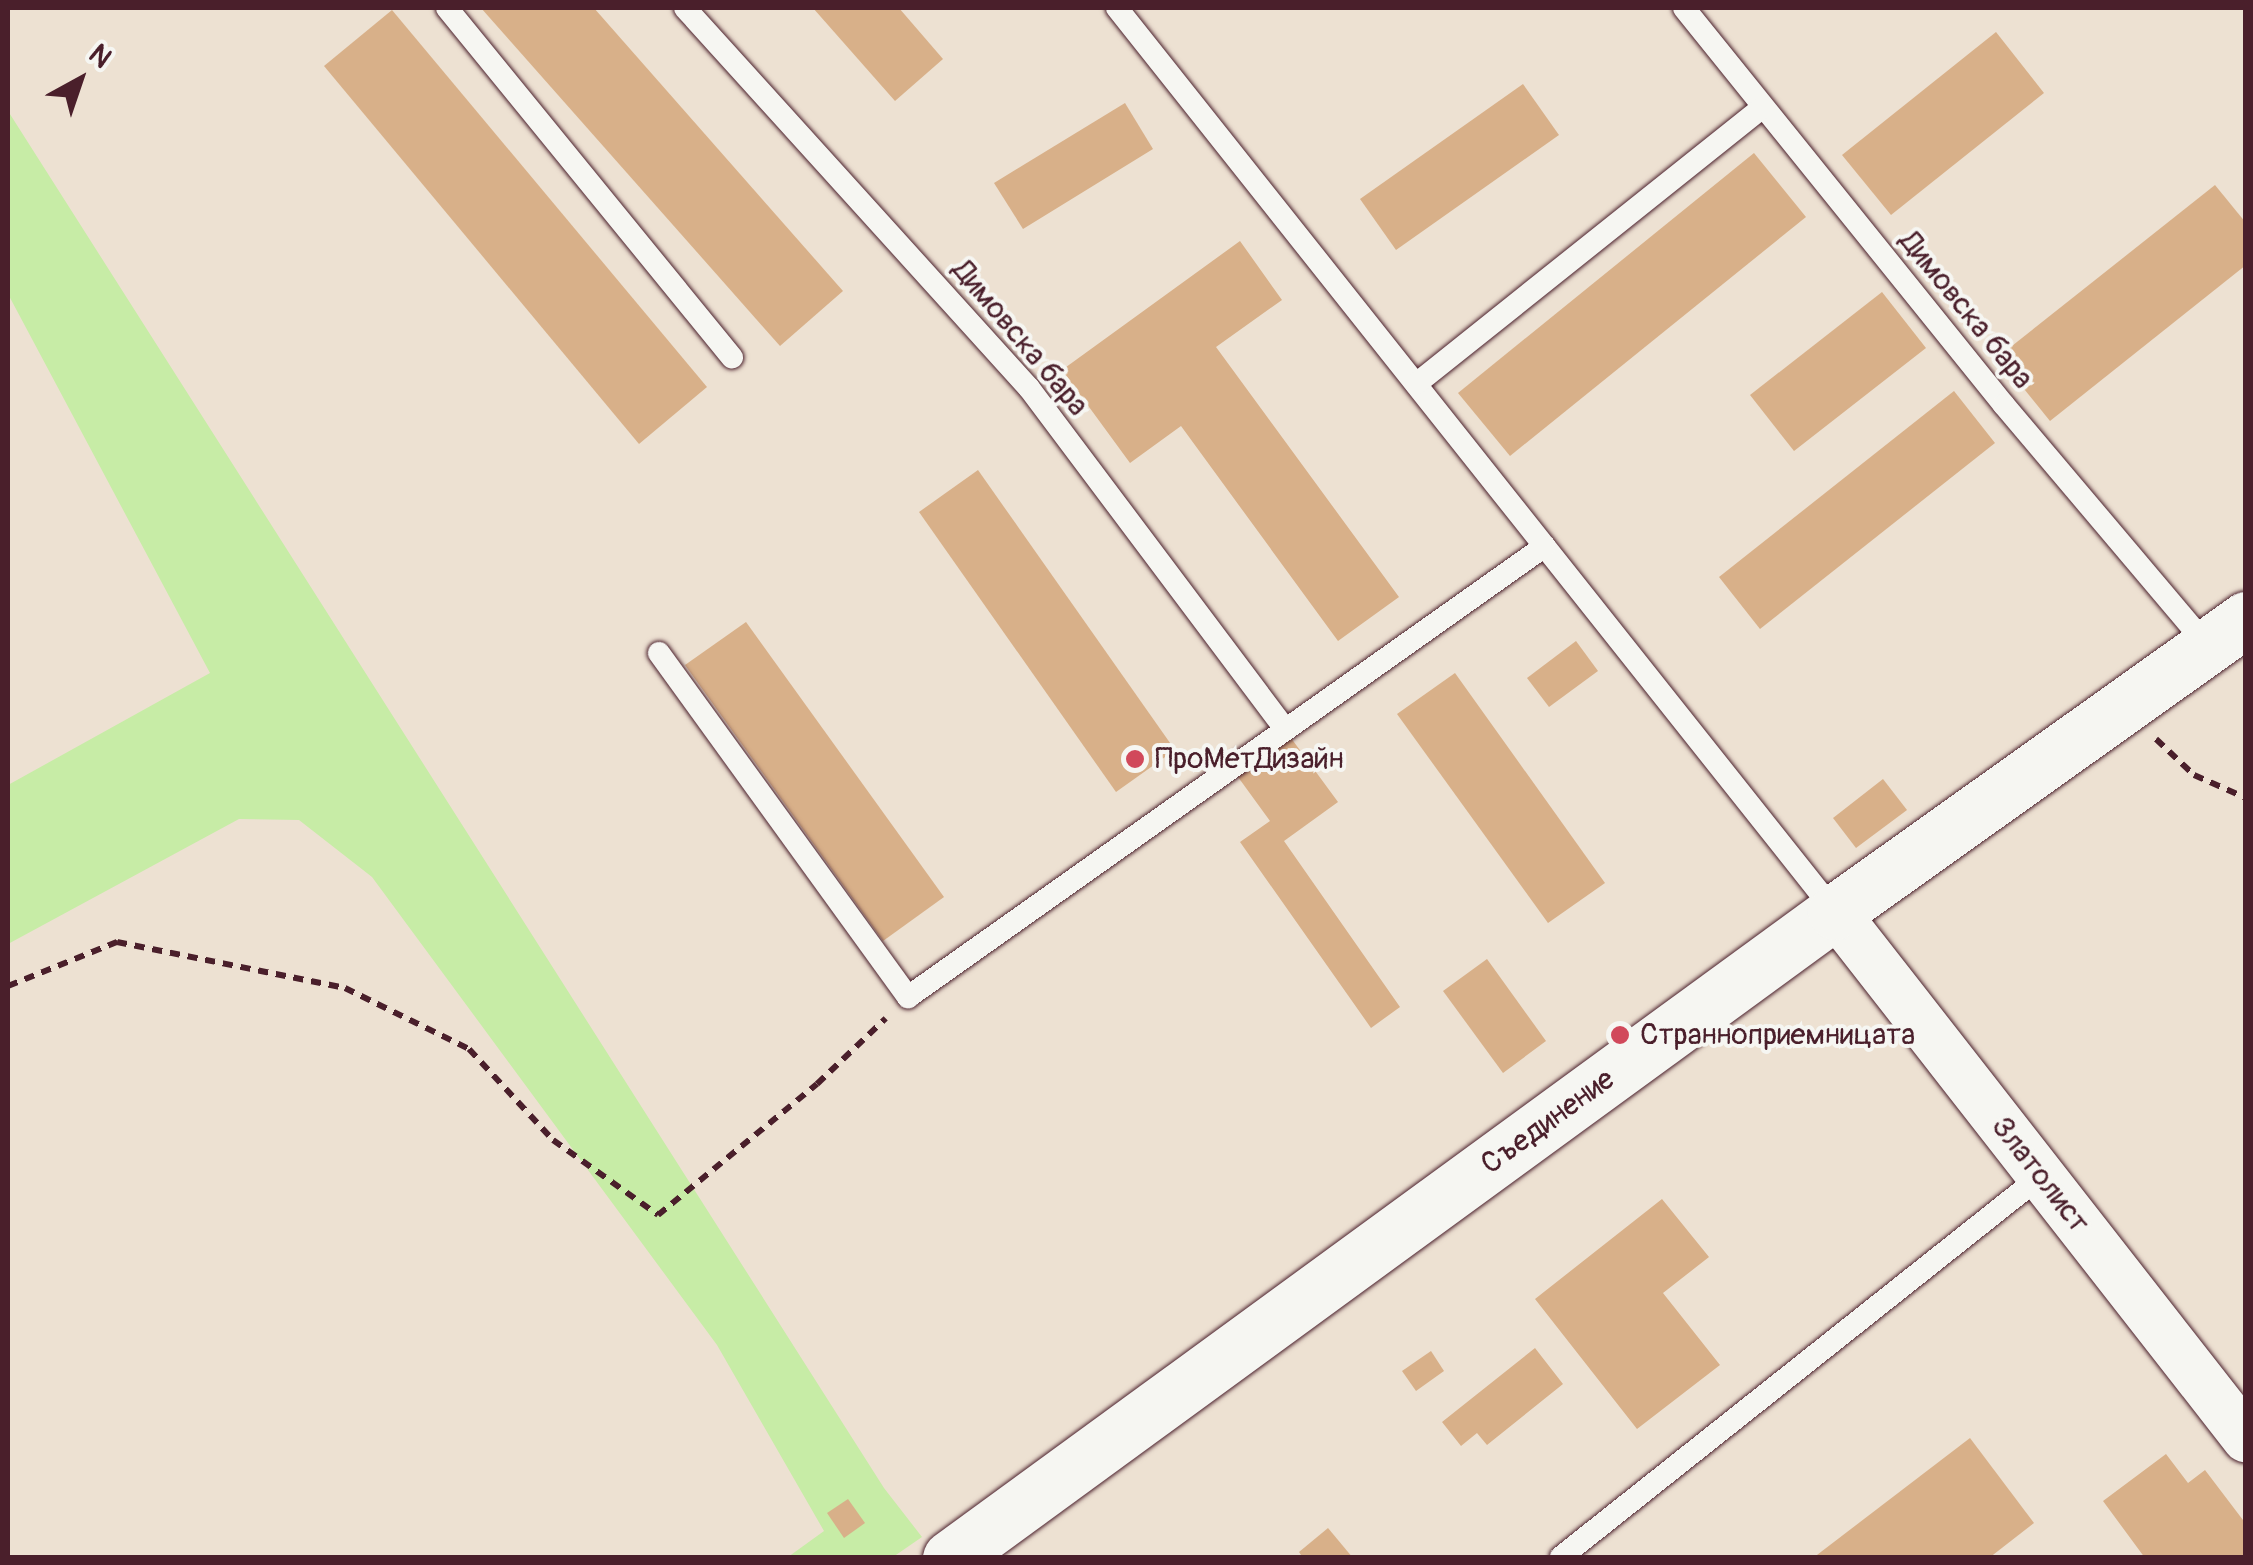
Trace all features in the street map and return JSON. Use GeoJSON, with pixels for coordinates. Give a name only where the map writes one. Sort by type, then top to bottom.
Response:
{"type":"FeatureCollection","features":[{"type":"Feature","properties":{"kind":"street","name":"Съединение"},"geometry":{"type":"LineString","coordinates":[[950,1558],[1835,912],[2227,633]]}},
{"type":"Feature","properties":{"kind":"street","name":"Златолист"},"geometry":{"type":"LineString","coordinates":[[1835,912],[2246,1438]]}},
{"type":"Feature","properties":{"kind":"lane"},"geometry":{"type":"LineString","coordinates":[[448,8],[732,358]]}},
{"type":"Feature","properties":{"kind":"lane","name":"Димовска бара"},"geometry":{"type":"LineString","coordinates":[[686,8],[1029,388],[1284,728]]}},
{"type":"Feature","properties":{"kind":"lane"},"geometry":{"type":"LineString","coordinates":[[1117,8],[1835,912]]}},
{"type":"Feature","properties":{"kind":"lane","name":"Димовска бара"},"geometry":{"type":"LineString","coordinates":[[1684,8],[2004,405],[2227,633]]}},
{"type":"Feature","properties":{"kind":"lane"},"geometry":{"type":"LineString","coordinates":[[1416,384],[1763,107]]}},
{"type":"Feature","properties":{"kind":"lane"},"geometry":{"type":"LineString","coordinates":[[659,653],[908,996],[1545,546]]}},
{"type":"Feature","properties":{"kind":"lane"},"geometry":{"type":"LineString","coordinates":[[1561,1556],[2041,1176]]}},
{"type":"Feature","properties":{"kind":"path"},"geometry":{"type":"LineString","coordinates":[[2123,707],[2194,775],[2246,798]]}},
{"type":"Feature","properties":{"kind":"path"},"geometry":{"type":"LineString","coordinates":[[8,986],[118,942],[345,988],[468,1049],[553,1140],[658,1215],[818,1084],[908,996]]}},
{"type":"Feature","properties":{"kind":"green space"},"geometry":{"type":"Polygon","coordinates":[[[8,111],[884,1488],[922,1537],[893,1557],[788,1557],[824,1531],[717,1345],[372,877],[299,820],[239,819],[8,944],[8,785],[210,673],[8,294],[8,111]]]}},
{"type":"Feature","properties":{"kind":"building"},"geometry":{"type":"Polygon","coordinates":[[[481,8],[594,8],[843,291],[780,346],[481,8]]]}},
{"type":"Feature","properties":{"kind":"building"},"geometry":{"type":"Polygon","coordinates":[[[813,8],[899,8],[943,59],[895,101],[813,8]]]}},
{"type":"Feature","properties":{"kind":"building"},"geometry":{"type":"Polygon","coordinates":[[[392,10],[707,387],[639,444],[324,66],[392,10]]]}},
{"type":"Feature","properties":{"kind":"building"},"geometry":{"type":"Polygon","coordinates":[[[1996,32],[2044,93],[1891,215],[1842,155],[1996,32]]]}},
{"type":"Feature","properties":{"kind":"building"},"geometry":{"type":"Polygon","coordinates":[[[1523,84],[1559,135],[1396,250],[1360,199],[1523,84]]]}},
{"type":"Feature","properties":{"kind":"building"},"geometry":{"type":"Polygon","coordinates":[[[1125,103],[1153,149],[1023,229],[994,183],[1125,103]]]}},
{"type":"Feature","properties":{"kind":"building"},"geometry":{"type":"Polygon","coordinates":[[[1754,153],[1806,217],[1510,456],[1458,393],[1754,153]]]}},
{"type":"Feature","properties":{"kind":"building"},"geometry":{"type":"Polygon","coordinates":[[[2215,185],[2246,223],[2246,265],[2050,421],[1998,357],[2215,185]]]}},
{"type":"Feature","properties":{"kind":"building"},"geometry":{"type":"Polygon","coordinates":[[[1240,241],[1282,300],[1216,347],[1399,597],[1338,641],[1181,426],[1130,463],[1062,370],[1240,241]]]}},
{"type":"Feature","properties":{"kind":"building"},"geometry":{"type":"Polygon","coordinates":[[[1882,292],[1926,348],[1794,451],[1750,395],[1882,292]]]}},
{"type":"Feature","properties":{"kind":"building"},"geometry":{"type":"Polygon","coordinates":[[[1954,391],[1995,443],[1760,629],[1719,577],[1954,391]]]}},
{"type":"Feature","properties":{"kind":"building"},"geometry":{"type":"Polygon","coordinates":[[[978,470],[1175,750],[1116,792],[919,512],[978,470]]]}},
{"type":"Feature","properties":{"kind":"building"},"geometry":{"type":"Polygon","coordinates":[[[746,622],[944,897],[883,941],[685,665],[746,622]]]}},
{"type":"Feature","properties":{"kind":"building"},"geometry":{"type":"Polygon","coordinates":[[[1576,641],[1598,671],[1549,707],[1527,678],[1576,641]]]}},
{"type":"Feature","properties":{"kind":"building"},"geometry":{"type":"Polygon","coordinates":[[[1455,673],[1605,883],[1548,923],[1397,714],[1455,673]]]}},
{"type":"Feature","properties":{"kind":"building"},"geometry":{"type":"Polygon","coordinates":[[[1291,738],[1338,802],[1284,841],[1400,1007],[1371,1028],[1240,842],[1270,821],[1238,777],[1291,738]]]}},
{"type":"Feature","properties":{"kind":"building"},"geometry":{"type":"Polygon","coordinates":[[[1883,779],[1907,810],[1856,848],[1833,818],[1883,779]]]}},
{"type":"Feature","properties":{"kind":"building"},"geometry":{"type":"Polygon","coordinates":[[[1487,959],[1546,1041],[1503,1073],[1443,991],[1487,959]]]}},
{"type":"Feature","properties":{"kind":"building"},"geometry":{"type":"Polygon","coordinates":[[[1662,1199],[1709,1257],[1663,1293],[1720,1365],[1637,1429],[1535,1299],[1662,1199]]]}},
{"type":"Feature","properties":{"kind":"building"},"geometry":{"type":"Polygon","coordinates":[[[1535,1348],[1563,1384],[1487,1445],[1477,1433],[1461,1446],[1442,1422],[1535,1348]]]}},
{"type":"Feature","properties":{"kind":"building"},"geometry":{"type":"Polygon","coordinates":[[[1431,1351],[1444,1371],[1416,1391],[1402,1371],[1431,1351]]]}},
{"type":"Feature","properties":{"kind":"building"},"geometry":{"type":"Polygon","coordinates":[[[1970,1438],[2034,1523],[1989,1558],[1813,1558],[1970,1438]]]}},
{"type":"Feature","properties":{"kind":"building"},"geometry":{"type":"Polygon","coordinates":[[[2166,1454],[2188,1483],[2205,1470],[2246,1524],[2246,1558],[2145,1558],[2103,1501],[2166,1454]]]}},
{"type":"Feature","properties":{"kind":"building"},"geometry":{"type":"Polygon","coordinates":[[[848,1499],[865,1523],[844,1538],[827,1513],[848,1499]]]}},
{"type":"Feature","properties":{"kind":"building"},"geometry":{"type":"Polygon","coordinates":[[[1328,1528],[1353,1558],[1303,1558],[1299,1552],[1328,1528]]]}},
{"type":"Feature","properties":{"kind":"place","name":"ПроМетДизайн"},"geometry":{"type":"Point","coordinates":[1135,759]}},
{"type":"Feature","properties":{"kind":"place","name":"Странноприемницата"},"geometry":{"type":"Point","coordinates":[1620,1035]}}]}
